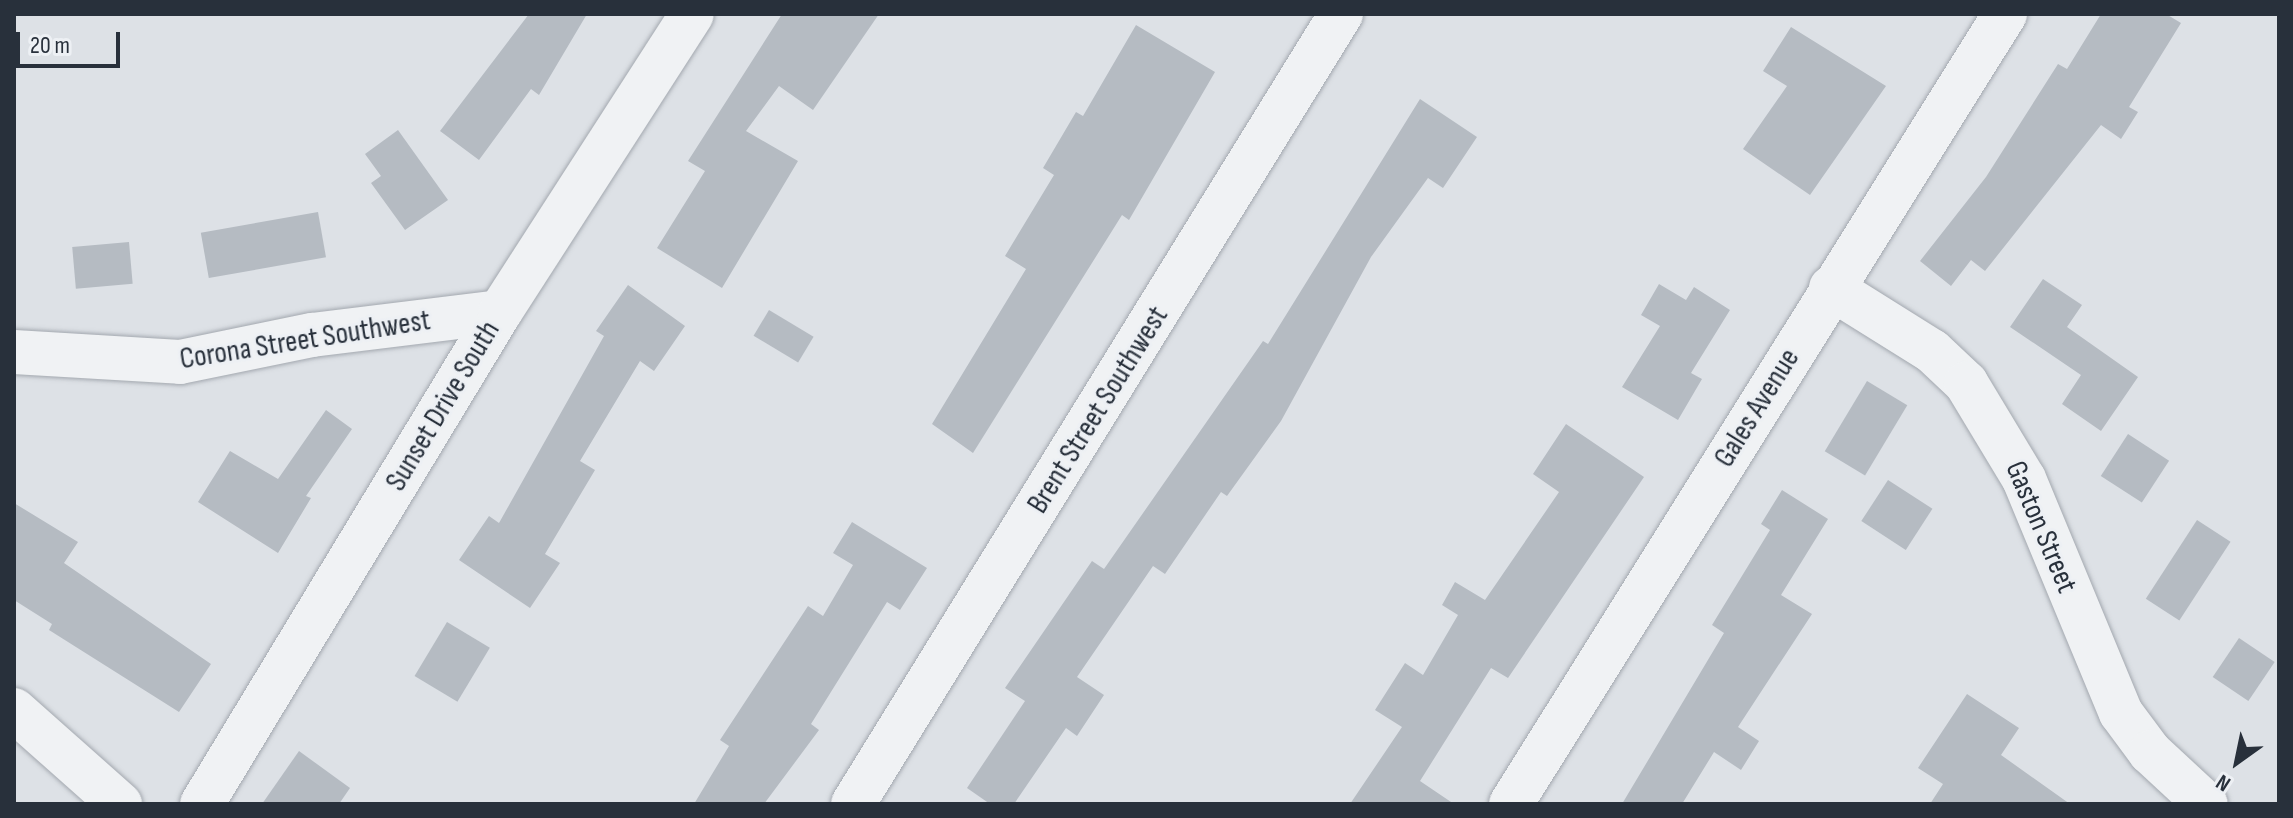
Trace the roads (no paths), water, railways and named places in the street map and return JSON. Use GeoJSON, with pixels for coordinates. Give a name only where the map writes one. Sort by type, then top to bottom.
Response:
{"type":"FeatureCollection","features":[{"type":"Feature","properties":{"kind":"street","name":"Sunset Drive South"},"geometry":{"type":"LineString","coordinates":[[202,804],[500,312],[692,14]]}},
{"type":"Feature","properties":{"kind":"street","name":"Gales Avenue"},"geometry":{"type":"LineString","coordinates":[[1511,804],[2005,14]]}},
{"type":"Feature","properties":{"kind":"street","name":"Brent Street Southwest"},"geometry":{"type":"LineString","coordinates":[[853,804],[1334,17]]}},
{"type":"Feature","properties":{"kind":"street","name":"Gaston Street"},"geometry":{"type":"LineString","coordinates":[[1831,288],[1932,351],[1966,383],[2030,493],[2121,713],[2150,752],[2206,804]]}},
{"type":"Feature","properties":{"kind":"street","name":"Corona Street Southwest"},"geometry":{"type":"LineString","coordinates":[[14,352],[180,362],[312,335],[500,312]]}},
{"type":"Feature","properties":{"kind":"street"},"geometry":{"type":"LineString","coordinates":[[14,710],[120,804]]}}]}
